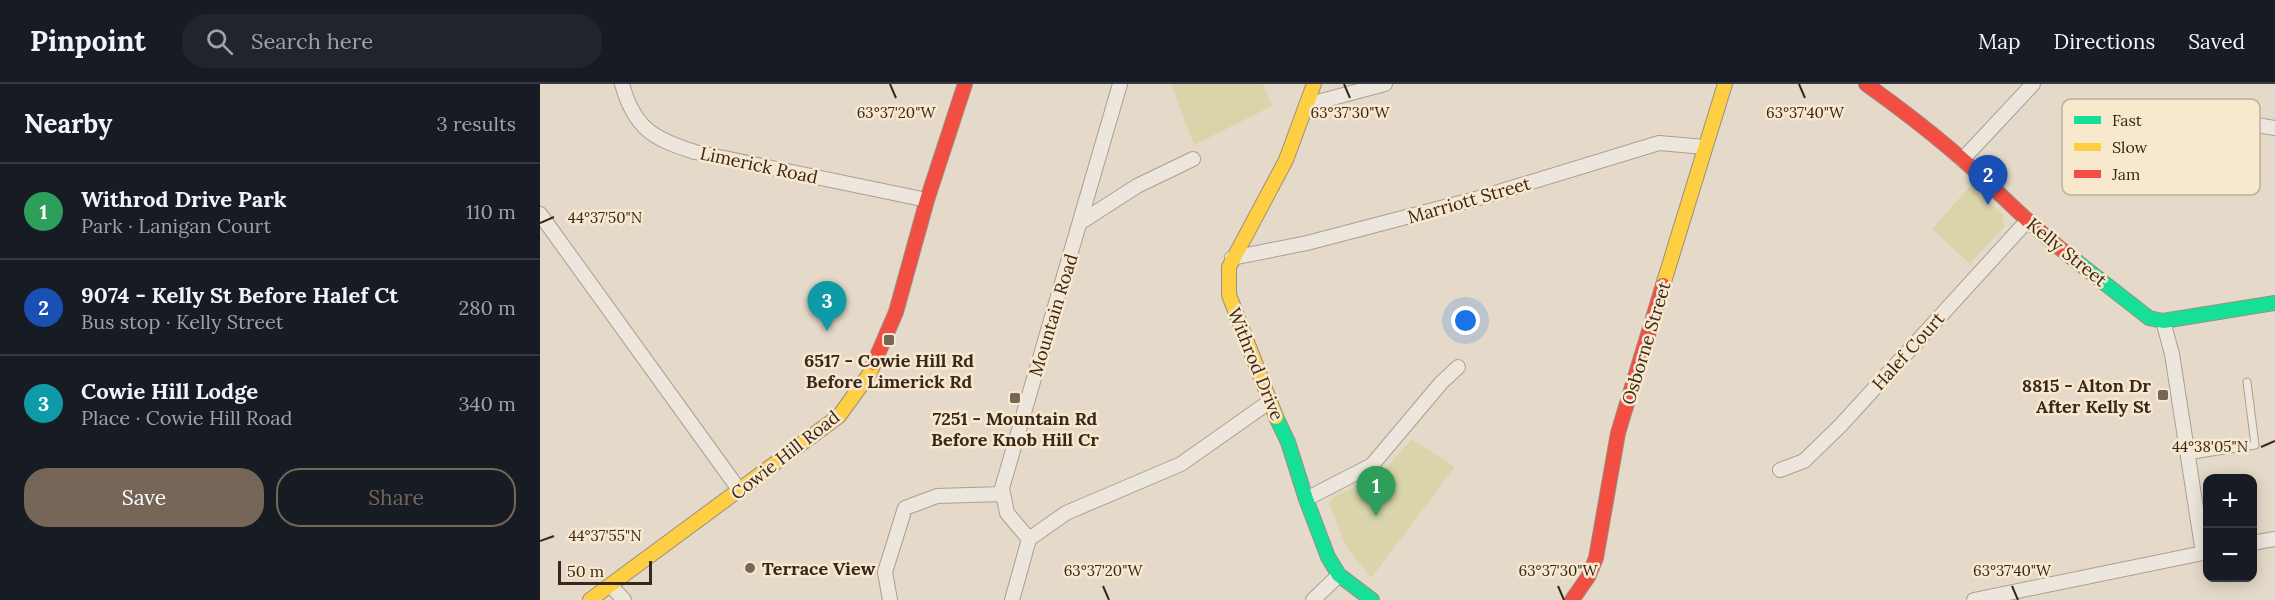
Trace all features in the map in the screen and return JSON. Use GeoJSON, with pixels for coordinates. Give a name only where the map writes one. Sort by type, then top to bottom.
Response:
{"type":"FeatureCollection","features":[{"type":"Feature","properties":{"kind":"street","name":"Limerick Road"},"geometry":{"type":"LineString","coordinates":[[622,84],[627,101],[639,121],[654,137],[673,146],[927,200]]}},
{"type":"Feature","properties":{"kind":"street","name":"Cowie Hill Road"},"geometry":{"type":"LineString","coordinates":[[590,600],[839,416],[870,373],[896,312],[927,200],[965,84]]}},
{"type":"Feature","properties":{"kind":"street","name":"Mountain Road"},"geometry":{"type":"LineString","coordinates":[[1003,494],[1002,488],[1120,84]]}},
{"type":"Feature","properties":{"kind":"street","name":"Withrod Drive"},"geometry":{"type":"LineString","coordinates":[[1314,84],[1286,160],[1247,235],[1232,258],[1229,267],[1229,295],[1269,402],[1288,442],[1306,499],[1328,556],[1339,575],[1372,600]]}},
{"type":"Feature","properties":{"kind":"street"},"geometry":{"type":"LineString","coordinates":[[1306,105],[1385,84]]}},
{"type":"Feature","properties":{"kind":"street","name":"Osborne Street"},"geometry":{"type":"LineString","coordinates":[[1572,600],[1588,577],[1596,558],[1618,433],[1725,84]]}},
{"type":"Feature","properties":{"kind":"street","name":"Kelly Street"},"geometry":{"type":"LineString","coordinates":[[1866,84],[1914,118],[2027,221],[2149,318],[2163,321]]}},
{"type":"Feature","properties":{"kind":"street"},"geometry":{"type":"LineString","coordinates":[[1962,160],[2033,84]]}},
{"type":"Feature","properties":{"kind":"street"},"geometry":{"type":"LineString","coordinates":[[2260,126],[2275,128]]}},
{"type":"Feature","properties":{"kind":"street","name":"Marriott Street"},"geometry":{"type":"LineString","coordinates":[[1232,258],[1307,243],[1456,204],[1659,143],[1705,147]]}},
{"type":"Feature","properties":{"kind":"street"},"geometry":{"type":"LineString","coordinates":[[1081,222],[1137,186],[1193,159]]}},
{"type":"Feature","properties":{"kind":"street"},"geometry":{"type":"LineString","coordinates":[[540,214],[740,491]]}},
{"type":"Feature","properties":{"kind":"street","name":"Halef Court"},"geometry":{"type":"LineString","coordinates":[[1780,470],[1804,461],[1841,425],[2027,221]]}},
{"type":"Feature","properties":{"kind":"street"},"geometry":{"type":"LineString","coordinates":[[2203,541],[2187,456],[2172,354],[2163,321],[2275,303]]}},
{"type":"Feature","properties":{"kind":"street"},"geometry":{"type":"LineString","coordinates":[[1306,499],[1372,465],[1441,383],[1458,367]]}},
{"type":"Feature","properties":{"kind":"street"},"geometry":{"type":"LineString","coordinates":[[1012,600],[1029,539],[1066,513],[1181,464],[1269,402]]}},
{"type":"Feature","properties":{"kind":"street"},"geometry":{"type":"LineString","coordinates":[[890,600],[885,572],[905,508],[937,496],[1003,494],[1011,520],[1029,539]]}},
{"type":"Feature","properties":{"kind":"street"},"geometry":{"type":"LineString","coordinates":[[2257,542],[2275,539]]}},
{"type":"Feature","properties":{"kind":"street"},"geometry":{"type":"LineString","coordinates":[[1974,600],[2203,552]]}},
{"type":"Feature","properties":{"kind":"street"},"geometry":{"type":"LineString","coordinates":[[1313,600],[1339,575]]}},
{"type":"Feature","properties":{"kind":"street"},"geometry":{"type":"LineString","coordinates":[[611,586],[624,600]]}},
{"type":"Feature","properties":{"kind":"lane"},"geometry":{"type":"LineString","coordinates":[[2187,456],[2255,445],[2247,382]]}},
{"type":"Feature","properties":{"kind":"shaded area"},"geometry":{"type":"Polygon","coordinates":[[[1171,84],[1263,84],[1272,106],[1194,145],[1171,84]]]}},
{"type":"Feature","properties":{"kind":"shaded area"},"geometry":{"type":"Polygon","coordinates":[[[1971,185],[2003,215],[2004,227],[1970,264],[1932,229],[1971,185]]]}},
{"type":"Feature","properties":{"kind":"shaded area"},"geometry":{"type":"Polygon","coordinates":[[[1412,439],[1455,467],[1371,578],[1346,546],[1329,504],[1333,497],[1378,477],[1412,439]]]}},
{"type":"Feature","properties":{"kind":"traffic: fast"},"geometry":{"type":"LineString","coordinates":[[2071,257],[2149,318],[2163,321],[2275,303]]}},
{"type":"Feature","properties":{"kind":"traffic: fast"},"geometry":{"type":"LineString","coordinates":[[1276,417],[1288,442],[1328,557],[1339,575],[1372,600]]}},
{"type":"Feature","properties":{"kind":"traffic: slow"},"geometry":{"type":"LineString","coordinates":[[1276,417],[1229,295],[1229,267],[1286,160],[1314,84]]}},
{"type":"Feature","properties":{"kind":"traffic: slow"},"geometry":{"type":"LineString","coordinates":[[1663,285],[1725,84]]}},
{"type":"Feature","properties":{"kind":"traffic: slow"},"geometry":{"type":"LineString","coordinates":[[590,600],[839,416],[870,373],[874,363]]}},
{"type":"Feature","properties":{"kind":"traffic: jam"},"geometry":{"type":"LineString","coordinates":[[874,363],[896,312],[927,200],[965,84]]}},
{"type":"Feature","properties":{"kind":"traffic: jam"},"geometry":{"type":"LineString","coordinates":[[1866,84],[1942,142],[2071,257]]}},
{"type":"Feature","properties":{"kind":"traffic: jam"},"geometry":{"type":"LineString","coordinates":[[1572,600],[1588,577],[1596,558],[1618,433],[1663,285]]}},
{"type":"Feature","properties":{"kind":"place","name":"9074 - Kelly St Before Halef Ct"},"geometry":{"type":"Point","coordinates":[1988,205]}},
{"type":"Feature","properties":{"kind":"place","name":"Cowie Hill Lodge"},"geometry":{"type":"Point","coordinates":[827,331]}},
{"type":"Feature","properties":{"kind":"place","name":"6517 - Cowie Hill Rd Before Limerick Rd"},"geometry":{"type":"Point","coordinates":[889,340]}},
{"type":"Feature","properties":{"kind":"place","name":"8815 - Alton Dr After Kelly St"},"geometry":{"type":"Point","coordinates":[2163,395]}},
{"type":"Feature","properties":{"kind":"place","name":"7251 - Mountain Rd Before Knob Hill Cr"},"geometry":{"type":"Point","coordinates":[1015,398]}},
{"type":"Feature","properties":{"kind":"place","name":"Withrod Drive Park"},"geometry":{"type":"Point","coordinates":[1376,516]}},
{"type":"Feature","properties":{"kind":"place","name":"Terrace View"},"geometry":{"type":"Point","coordinates":[750,568]}}]}
